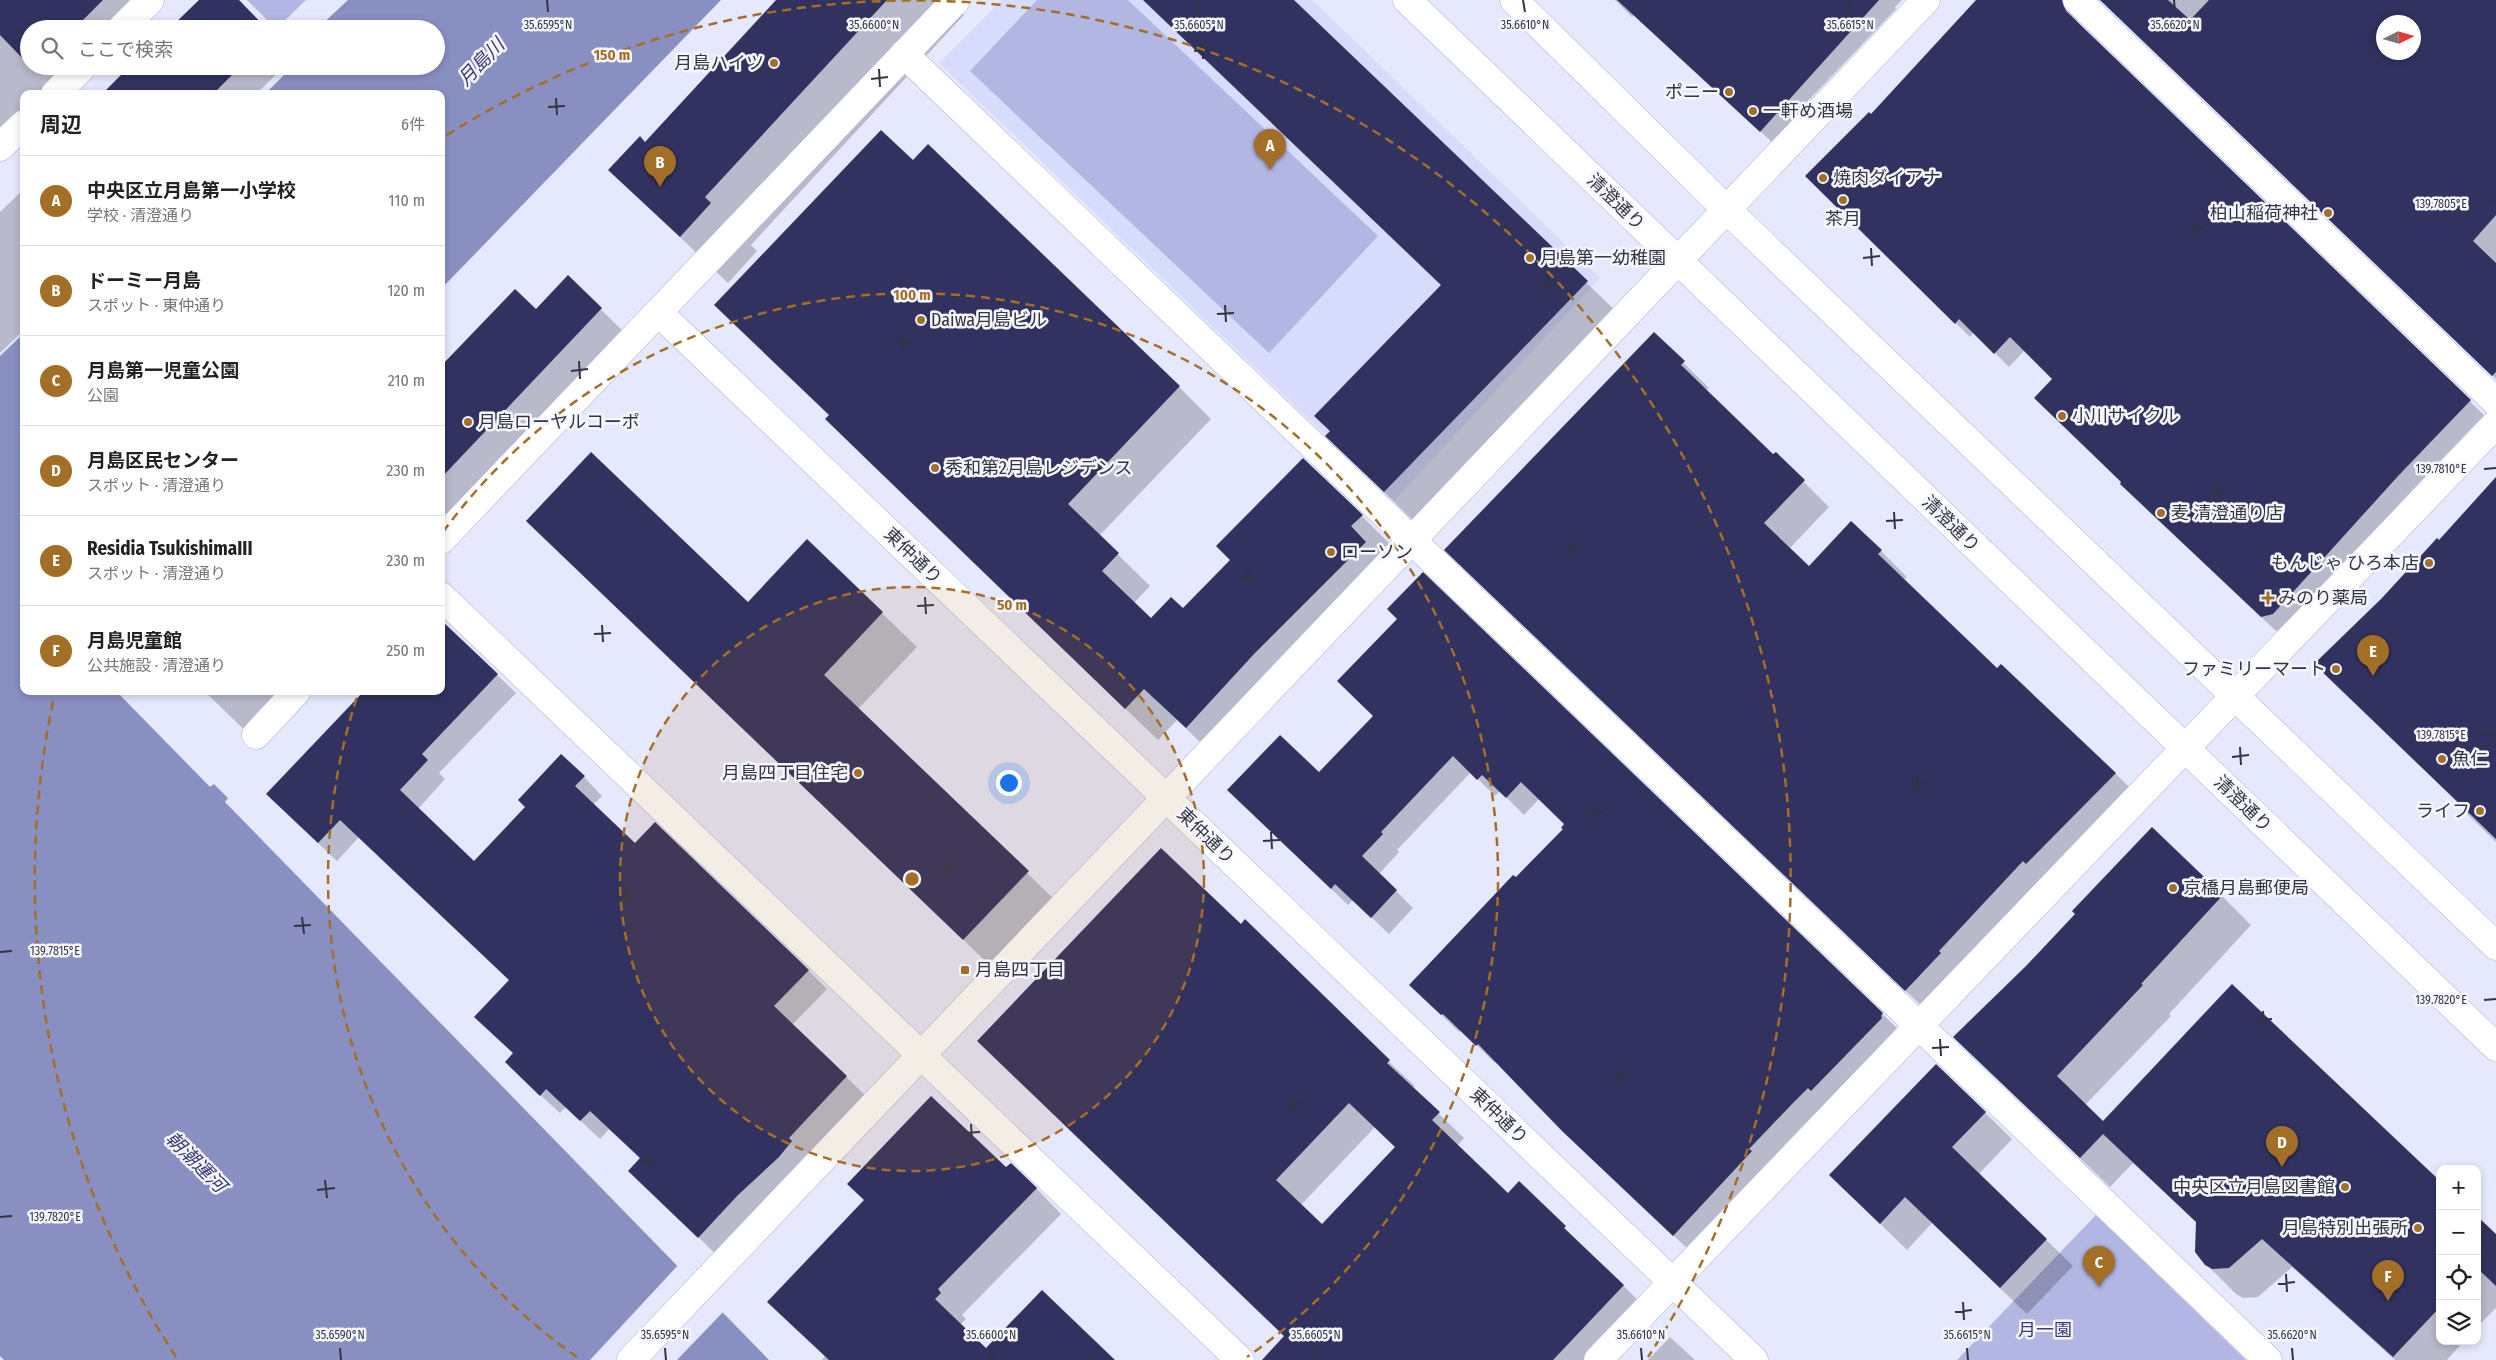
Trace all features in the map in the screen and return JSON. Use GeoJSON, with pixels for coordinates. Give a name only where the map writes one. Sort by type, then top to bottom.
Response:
{"type":"FeatureCollection","features":[{"type":"Feature","properties":{"kind":"street"},"geometry":{"type":"LineString","coordinates":[[130,20],[150,0]]}},
{"type":"Feature","properties":{"kind":"street"},"geometry":{"type":"LineString","coordinates":[[445,536],[956,0]]}},
{"type":"Feature","properties":{"kind":"street","name":"清澄通り"},"geometry":{"type":"LineString","coordinates":[[1407,0],[2496,1046]]}},
{"type":"Feature","properties":{"kind":"street"},"geometry":{"type":"LineString","coordinates":[[1514,0],[1727,210],[2496,946]]}},
{"type":"Feature","properties":{"kind":"street"},"geometry":{"type":"LineString","coordinates":[[631,1360],[1926,0]]}},
{"type":"Feature","properties":{"kind":"street"},"geometry":{"type":"LineString","coordinates":[[2077,0],[2496,402]]}},
{"type":"Feature","properties":{"kind":"street"},"geometry":{"type":"LineString","coordinates":[[904,54],[2268,1360]]}},
{"type":"Feature","properties":{"kind":"street"},"geometry":{"type":"LineString","coordinates":[[59,90],[73,75]]}},
{"type":"Feature","properties":{"kind":"street"},"geometry":{"type":"LineString","coordinates":[[0,148],[20,128]]}},
{"type":"Feature","properties":{"kind":"street","name":"東仲通り"},"geometry":{"type":"LineString","coordinates":[[658,312],[1754,1360]]}},
{"type":"Feature","properties":{"kind":"street"},"geometry":{"type":"LineString","coordinates":[[1598,1360],[2184,747],[2496,424]]}},
{"type":"Feature","properties":{"kind":"street"},"geometry":{"type":"LineString","coordinates":[[445,600],[1240,1360]]}},
{"type":"Feature","properties":{"kind":"street"},"geometry":{"type":"LineString","coordinates":[[256,735],[293,695]]}},
{"type":"Feature","properties":{"kind":"shaded area"},"geometry":{"type":"Polygon","coordinates":[[[1002,0],[1312,0],[1600,278],[1394,501],[939,63],[1002,0]]]}},
{"type":"Feature","properties":{"kind":"green space"},"geometry":{"type":"Polygon","coordinates":[[[247,0],[306,0],[285,20],[267,20],[247,0]]]}},
{"type":"Feature","properties":{"kind":"green space"},"geometry":{"type":"Polygon","coordinates":[[[1037,0],[1128,0],[1378,236],[1269,353],[970,71],[1037,0]]]}},
{"type":"Feature","properties":{"kind":"green space","name":"月一園"},"geometry":{"type":"Polygon","coordinates":[[[2096,1215],[2246,1360],[1957,1360],[2096,1215]]]}},
{"type":"Feature","properties":{"kind":"water","name":"月島川"},"geometry":{"type":"Polygon","coordinates":[[[348,0],[721,0],[445,285],[445,90],[269,90],[284,75],[445,75],[445,20],[327,20],[348,0]]]}},
{"type":"Feature","properties":{"kind":"water","name":"朝潮運河"},"geometry":{"type":"Polygon","coordinates":[[[20,337],[20,695],[120,695],[210,787],[214,784],[228,798],[225,802],[769,1360],[4,1360],[0,1356],[0,356],[20,337]]]}},
{"type":"Feature","properties":{"kind":"pier"},"geometry":{"type":"Polygon","coordinates":[[[680,1263],[725,1310],[677,1360],[590,1360],[680,1263]]]}},
{"type":"Feature","properties":{"kind":"building"},"geometry":{"type":"Polygon","coordinates":[[[0,0],[103,0],[83,20],[20,20],[20,56],[0,35],[0,0]]]}},
{"type":"Feature","properties":{"kind":"building"},"geometry":{"type":"Polygon","coordinates":[[[199,0],[239,0],[258,20],[178,20],[199,0]]]}},
{"type":"Feature","properties":{"kind":"building","name":"月島ハイツ"},"geometry":{"type":"Polygon","coordinates":[[[776,0],[887,0],[705,197],[711,203],[680,237],[608,170],[640,136],[645,142],[776,0]]]}},
{"type":"Feature","properties":{"kind":"building"},"geometry":{"type":"Polygon","coordinates":[[[1143,0],[1294,0],[1588,281],[1384,492],[1325,436],[1330,431],[1314,416],[1441,285],[1143,0]]]}},
{"type":"Feature","properties":{"kind":"building"},"geometry":{"type":"Polygon","coordinates":[[[1617,0],[1879,0],[1760,132],[1617,0]]]}},
{"type":"Feature","properties":{"kind":"building"},"geometry":{"type":"Polygon","coordinates":[[[1976,0],[2062,0],[2066,11],[2471,400],[2399,475],[2273,614],[2261,617],[2120,484],[2121,482],[2034,398],[2052,379],[2010,337],[1994,354],[1959,319],[1955,324],[1805,176],[1869,112],[1871,114],[1976,0]]]}},
{"type":"Feature","properties":{"kind":"building"},"geometry":{"type":"Polygon","coordinates":[[[2100,0],[2168,0],[2189,19],[2209,0],[2496,0],[2496,215],[2473,241],[2496,263],[2496,372],[2492,376],[2100,0]]]}},
{"type":"Feature","properties":{"kind":"building"},"geometry":{"type":"Polygon","coordinates":[[[121,75],[232,75],[217,90],[106,90],[121,75]]]}},
{"type":"Feature","properties":{"kind":"building"},"geometry":{"type":"Polygon","coordinates":[[[881,130],[913,160],[928,144],[1180,386],[1068,504],[1119,553],[1102,571],[1151,618],[1171,597],[1183,608],[1230,560],[1216,546],[1303,458],[1363,515],[1351,526],[1366,542],[1254,654],[1186,728],[1144,689],[1125,709],[825,419],[829,415],[714,305],[881,130]]]}},
{"type":"Feature","properties":{"kind":"building","name":"月島ローヤルコーポ"},"geometry":{"type":"Polygon","coordinates":[[[568,275],[602,308],[445,474],[445,362],[515,289],[536,309],[568,275]]]}},
{"type":"Feature","properties":{"kind":"building"},"geometry":{"type":"Polygon","coordinates":[[[1654,332],[1685,361],[1681,365],[1773,454],[1776,452],[1805,480],[1764,523],[1809,566],[1851,521],[1882,550],[1878,554],[1997,668],[2001,664],[2116,773],[2026,864],[2023,861],[1939,951],[1941,953],[1905,991],[1444,550],[1654,332]]]}},
{"type":"Feature","properties":{"kind":"building","name":"月島四丁目住宅"},"geometry":{"type":"Polygon","coordinates":[[[591,452],[748,602],[807,539],[883,612],[824,675],[1029,871],[963,940],[526,521],[591,452]]]}},
{"type":"Feature","properties":{"kind":"building"},"geometry":{"type":"Polygon","coordinates":[[[2496,477],[2496,839],[2314,664],[2382,598],[2437,538],[2439,540],[2496,477]]]}},
{"type":"Feature","properties":{"kind":"building"},"geometry":{"type":"Polygon","coordinates":[[[1423,572],[1883,1013],[1882,1018],[1811,1091],[1808,1088],[1749,1149],[1752,1151],[1673,1236],[1562,1131],[1478,1044],[1476,1046],[1409,985],[1513,875],[1516,877],[1563,829],[1561,828],[1564,824],[1521,782],[1506,798],[1482,775],[1477,780],[1453,756],[1381,832],[1383,834],[1362,856],[1397,890],[1371,918],[1335,884],[1331,889],[1227,790],[1280,735],[1319,772],[1373,716],[1337,681],[1397,619],[1387,609],[1423,572]]]}},
{"type":"Feature","properties":{"kind":"building"},"geometry":{"type":"Polygon","coordinates":[[[445,624],[498,674],[422,754],[428,760],[400,790],[474,861],[525,807],[518,800],[561,754],[585,776],[575,786],[635,843],[655,822],[809,970],[774,1006],[847,1076],[789,1138],[792,1141],[779,1157],[738,1195],[698,1238],[628,1171],[640,1158],[590,1111],[580,1121],[546,1089],[540,1096],[505,1062],[513,1053],[474,1017],[509,980],[340,820],[318,843],[266,794],[360,695],[445,695],[445,624]]]}},
{"type":"Feature","properties":{"kind":"building"},"geometry":{"type":"Polygon","coordinates":[[[2152,827],[2223,895],[2141,984],[2143,985],[2057,1076],[2103,1121],[2232,984],[2436,1177],[2436,1311],[2393,1357],[2262,1239],[2229,1268],[2212,1269],[2205,1265],[2195,1252],[2196,1222],[2103,1134],[2080,1158],[1953,1037],[2026,966],[2075,914],[2072,911],[2152,827]]]}},
{"type":"Feature","properties":{"kind":"building"},"geometry":{"type":"Polygon","coordinates":[[[1161,848],[1241,924],[1245,919],[1390,1060],[1387,1063],[1440,1112],[1432,1120],[1508,1193],[1519,1181],[1566,1226],[1564,1228],[1624,1285],[1553,1360],[1262,1360],[1284,1336],[977,1041],[1161,848]],[[1349,1103],[1276,1180],[1322,1224],[1395,1147],[1349,1103]]]}},
{"type":"Feature","properties":{"kind":"building"},"geometry":{"type":"Polygon","coordinates":[[[1936,1064],[1986,1112],[1952,1147],[2047,1239],[2000,1288],[1905,1197],[1880,1224],[1829,1175],[1936,1064]]]}},
{"type":"Feature","properties":{"kind":"building"},"geometry":{"type":"Polygon","coordinates":[[[931,1096],[1006,1167],[1011,1163],[1037,1188],[938,1289],[941,1293],[935,1299],[986,1348],[1042,1290],[1115,1360],[829,1360],[767,1302],[864,1200],[847,1184],[931,1096]]]}},
{"type":"Feature","properties":{"kind":"building"},"geometry":{"type":"Polygon","coordinates":[[[2481,1220],[2496,1234],[2496,1286],[2481,1272],[2481,1220]]]}},
{"type":"Feature","properties":{"kind":"place","name":"月島ハイツ"},"geometry":{"type":"Point","coordinates":[774,63]}},
{"type":"Feature","properties":{"kind":"place","name":"ポニー"},"geometry":{"type":"Point","coordinates":[1729,92]}},
{"type":"Feature","properties":{"kind":"place","name":"一軒め酒場"},"geometry":{"type":"Point","coordinates":[1753,111]}},
{"type":"Feature","properties":{"kind":"place","name":"中央区立月島第一小学校"},"geometry":{"type":"Point","coordinates":[1270,170]}},
{"type":"Feature","properties":{"kind":"place","name":"焼肉ダイアナ"},"geometry":{"type":"Point","coordinates":[1823,178]}},
{"type":"Feature","properties":{"kind":"place","name":"ドーミー月島"},"geometry":{"type":"Point","coordinates":[660,187]}},
{"type":"Feature","properties":{"kind":"place","name":"茶月"},"geometry":{"type":"Point","coordinates":[1843,200]}},
{"type":"Feature","properties":{"kind":"place","name":"柏山稲荷神社"},"geometry":{"type":"Point","coordinates":[2328,213]}},
{"type":"Feature","properties":{"kind":"place","name":"月島第一幼稚園"},"geometry":{"type":"Point","coordinates":[1530,258]}},
{"type":"Feature","properties":{"kind":"place","name":"Daiwa月島ビル"},"geometry":{"type":"Point","coordinates":[921,320]}},
{"type":"Feature","properties":{"kind":"place","name":"小川サイクル"},"geometry":{"type":"Point","coordinates":[2062,416]}},
{"type":"Feature","properties":{"kind":"place","name":"月島ローヤルコーポ"},"geometry":{"type":"Point","coordinates":[468,422]}},
{"type":"Feature","properties":{"kind":"place","name":"秀和第2月島レジデンス"},"geometry":{"type":"Point","coordinates":[935,468]}},
{"type":"Feature","properties":{"kind":"place","name":"麦 清澄通り店"},"geometry":{"type":"Point","coordinates":[2161,513]}},
{"type":"Feature","properties":{"kind":"place","name":"ローソン"},"geometry":{"type":"Point","coordinates":[1331,552]}},
{"type":"Feature","properties":{"kind":"place","name":"もんじゃ ひろ本店"},"geometry":{"type":"Point","coordinates":[2429,563]}},
{"type":"Feature","properties":{"kind":"place","name":"みのり薬局"},"geometry":{"type":"Point","coordinates":[2268,598]}},
{"type":"Feature","properties":{"kind":"place","name":"ファミリーマート"},"geometry":{"type":"Point","coordinates":[2336,669]}},
{"type":"Feature","properties":{"kind":"place","name":"Residia TsukishimaIII"},"geometry":{"type":"Point","coordinates":[2373,676]}},
{"type":"Feature","properties":{"kind":"place","name":"魚仁"},"geometry":{"type":"Point","coordinates":[2442,759]}},
{"type":"Feature","properties":{"kind":"place","name":"月島四丁目住宅"},"geometry":{"type":"Point","coordinates":[858,773]}},
{"type":"Feature","properties":{"kind":"place","name":"ライフ"},"geometry":{"type":"Point","coordinates":[2480,811]}},
{"type":"Feature","properties":{"kind":"place","name":"京橋月島郵便局"},"geometry":{"type":"Point","coordinates":[2173,888]}},
{"type":"Feature","properties":{"kind":"place","name":"月島四丁目"},"geometry":{"type":"Point","coordinates":[965,970]}},
{"type":"Feature","properties":{"kind":"place","name":"月島区民センター"},"geometry":{"type":"Point","coordinates":[2282,1167]}},
{"type":"Feature","properties":{"kind":"place","name":"中央区立月島図書館"},"geometry":{"type":"Point","coordinates":[2345,1187]}},
{"type":"Feature","properties":{"kind":"place","name":"月島特別出張所"},"geometry":{"type":"Point","coordinates":[2418,1228]}},
{"type":"Feature","properties":{"kind":"place","name":"月島第一児童公園"},"geometry":{"type":"Point","coordinates":[2099,1287]}},
{"type":"Feature","properties":{"kind":"place","name":"月島児童館"},"geometry":{"type":"Point","coordinates":[2388,1301]}}]}
